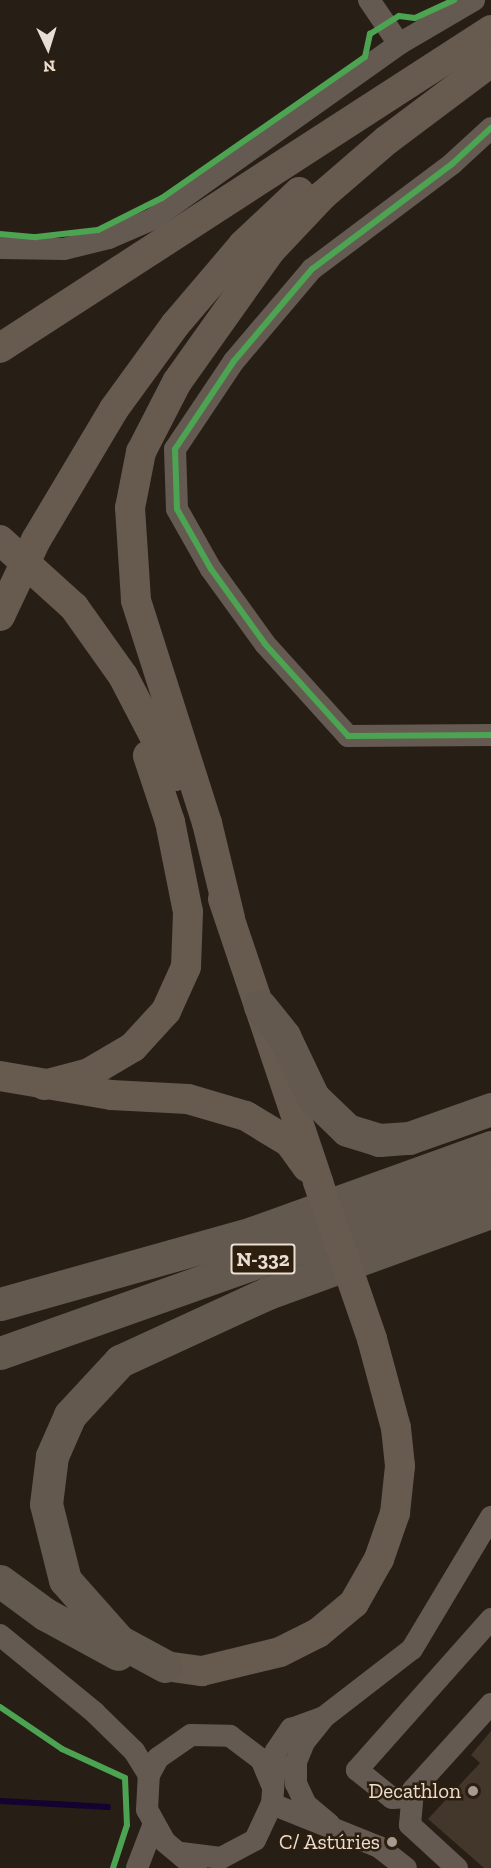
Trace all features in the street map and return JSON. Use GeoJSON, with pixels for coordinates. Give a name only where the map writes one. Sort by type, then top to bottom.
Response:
{"type":"FeatureCollection","features":[{"type":"Feature","properties":{"kind":"highway"},"geometry":{"type":"LineString","coordinates":[[260,1006],[284,1036],[313,1097],[347,1130],[379,1140],[409,1138],[491,1109]]}},
{"type":"Feature","properties":{"kind":"highway"},"geometry":{"type":"LineString","coordinates":[[0,1304],[252,1233],[491,1147]]}},
{"type":"Feature","properties":{"kind":"highway","name":"N-332"},"geometry":{"type":"LineString","coordinates":[[0,1353],[491,1179]]}},
{"type":"Feature","properties":{"kind":"highway"},"geometry":{"type":"LineString","coordinates":[[165,1666],[119,1641],[65,1580],[46,1504],[52,1456],[70,1415],[120,1361],[268,1293],[491,1212]]}},
{"type":"Feature","properties":{"kind":"highway","name":"N-332"},"geometry":{"type":"LineString","coordinates":[[0,1358],[36,1342]]}},
{"type":"Feature","properties":{"kind":"highway"},"geometry":{"type":"LineString","coordinates":[[0,1581],[45,1614],[123,1657],[165,1666]]}},
{"type":"Feature","properties":{"kind":"main road"},"geometry":{"type":"LineString","coordinates":[[0,348],[491,30]]}},
{"type":"Feature","properties":{"kind":"main road"},"geometry":{"type":"LineString","coordinates":[[0,616],[36,540],[114,409],[175,325],[243,245],[364,136],[491,44]]}},
{"type":"Feature","properties":{"kind":"main road"},"geometry":{"type":"LineString","coordinates":[[230,918],[207,823],[136,600],[130,508],[141,452],[177,382],[270,251],[370,153],[491,62]]}},
{"type":"Feature","properties":{"kind":"main road"},"geometry":{"type":"LineString","coordinates":[[0,540],[74,607],[123,676],[169,763],[230,918],[372,1339],[394,1416],[400,1466],[395,1513],[379,1559],[354,1602],[318,1633],[280,1652],[202,1671],[165,1666]]}},
{"type":"Feature","properties":{"kind":"main road"},"geometry":{"type":"LineString","coordinates":[[0,587],[36,540]]}},
{"type":"Feature","properties":{"kind":"main road"},"geometry":{"type":"LineString","coordinates":[[45,1085],[89,1073],[133,1047],[166,1011],[186,967],[188,912],[170,822],[123,676]]}},
{"type":"Feature","properties":{"kind":"main road"},"geometry":{"type":"LineString","coordinates":[[0,1076],[45,1085],[188,1099],[246,1116],[289,1142],[318,1182]]}},
{"type":"Feature","properties":{"kind":"street"},"geometry":{"type":"LineString","coordinates":[[369,0],[399,44]]}},
{"type":"Feature","properties":{"kind":"street"},"geometry":{"type":"LineString","coordinates":[[0,248],[64,249],[109,238],[153,219],[399,44],[474,0]]}},
{"type":"Feature","properties":{"kind":"street"},"geometry":{"type":"LineString","coordinates":[[491,128],[452,164],[312,269],[234,361],[175,449],[177,509],[211,569],[265,644],[348,736],[491,735]]}},
{"type":"Feature","properties":{"kind":"street"},"geometry":{"type":"LineString","coordinates":[[406,1868],[379,1847],[272,1795],[248,1745],[210,1732],[173,1744],[149,1775],[147,1810],[153,1826],[189,1861],[220,1858],[239,1852],[255,1840],[272,1795],[276,1751],[291,1729],[324,1717],[412,1649],[491,1517]]}},
{"type":"Feature","properties":{"kind":"street"},"geometry":{"type":"LineString","coordinates":[[411,1797],[392,1798],[357,1770],[491,1619]]}},
{"type":"Feature","properties":{"kind":"street"},"geometry":{"type":"LineString","coordinates":[[0,1635],[94,1712],[134,1751],[149,1775]]}},
{"type":"Feature","properties":{"kind":"street"},"geometry":{"type":"LineString","coordinates":[[457,1868],[410,1825],[411,1797],[491,1704]]}},
{"type":"Feature","properties":{"kind":"street"},"geometry":{"type":"LineString","coordinates":[[324,1717],[296,1762],[296,1784],[306,1805],[329,1824]]}},
{"type":"Feature","properties":{"kind":"street"},"geometry":{"type":"LineString","coordinates":[[137,1868],[153,1826]]}},
{"type":"Feature","properties":{"kind":"building","name":"Decathlon"},"geometry":{"type":"Polygon","coordinates":[[[491,1731],[491,1868],[484,1868],[428,1819],[480,1763],[471,1755],[491,1731]]]}},
{"type":"Feature","properties":{"kind":"waterway"},"geometry":{"type":"LineString","coordinates":[[0,1801],[108,1807]]}},
{"type":"Feature","properties":{"kind":"cycle path"},"geometry":{"type":"LineString","coordinates":[[0,234],[36,237],[98,230],[162,198],[365,57],[370,34],[399,16],[415,18],[454,0]]}},
{"type":"Feature","properties":{"kind":"cycle path"},"geometry":{"type":"LineString","coordinates":[[491,128],[452,164],[312,269],[234,361],[175,449],[177,509],[211,569],[265,644],[348,736],[491,735]]}},
{"type":"Feature","properties":{"kind":"cycle path"},"geometry":{"type":"LineString","coordinates":[[0,1707],[62,1749],[125,1778],[127,1825],[113,1868]]}},
{"type":"Feature","properties":{"kind":"place","name":"Decathlon"},"geometry":{"type":"Point","coordinates":[473,1791]}},
{"type":"Feature","properties":{"kind":"place","name":"C/ Astúries"},"geometry":{"type":"Point","coordinates":[392,1842]}}]}
